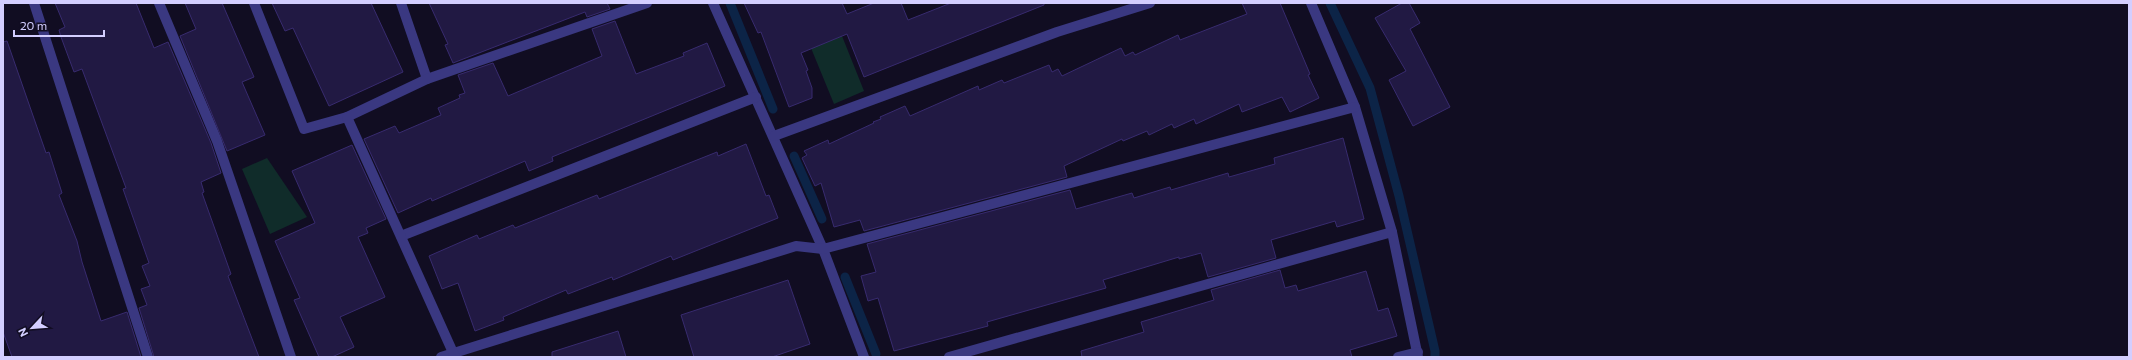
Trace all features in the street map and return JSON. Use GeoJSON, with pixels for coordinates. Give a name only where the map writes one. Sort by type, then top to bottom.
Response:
{"type":"FeatureCollection","features":[{"type":"Feature","properties":{"kind":"street"},"geometry":{"type":"LineString","coordinates":[[34,3],[148,357]]}},
{"type":"Feature","properties":{"kind":"street"},"geometry":{"type":"LineString","coordinates":[[159,3],[216,141],[291,357]]}},
{"type":"Feature","properties":{"kind":"street"},"geometry":{"type":"LineString","coordinates":[[254,3],[304,129],[347,117],[427,79],[647,3]]}},
{"type":"Feature","properties":{"kind":"street"},"geometry":{"type":"LineString","coordinates":[[401,3],[427,79]]}},
{"type":"Feature","properties":{"kind":"street"},"geometry":{"type":"LineString","coordinates":[[713,3],[774,136],[823,249],[864,357]]}},
{"type":"Feature","properties":{"kind":"street"},"geometry":{"type":"LineString","coordinates":[[774,136],[1057,32],[1150,3]]}},
{"type":"Feature","properties":{"kind":"street"},"geometry":{"type":"LineString","coordinates":[[1311,3],[1355,107],[1392,232],[1418,355],[1398,357]]}},
{"type":"Feature","properties":{"kind":"street"},"geometry":{"type":"LineString","coordinates":[[401,236],[756,97]]}},
{"type":"Feature","properties":{"kind":"street"},"geometry":{"type":"LineString","coordinates":[[441,357],[454,355],[796,246],[823,249],[1355,107]]}},
{"type":"Feature","properties":{"kind":"street"},"geometry":{"type":"LineString","coordinates":[[347,117],[454,355]]}},
{"type":"Feature","properties":{"kind":"street"},"geometry":{"type":"LineString","coordinates":[[949,357],[1392,232]]}},
{"type":"Feature","properties":{"kind":"green space"},"geometry":{"type":"Polygon","coordinates":[[[842,36],[864,91],[834,104],[811,48],[842,36]]]}},
{"type":"Feature","properties":{"kind":"green space"},"geometry":{"type":"Polygon","coordinates":[[[267,158],[307,217],[270,234],[242,169],[267,158]]]}},
{"type":"Feature","properties":{"kind":"building"},"geometry":{"type":"Polygon","coordinates":[[[55,3],[136,3],[154,48],[168,42],[211,143],[221,173],[201,182],[204,192],[202,193],[231,274],[228,276],[259,357],[154,357],[139,308],[147,305],[141,289],[150,286],[142,266],[149,263],[123,189],[126,188],[82,69],[74,72],[61,37],[59,30],[65,27],[55,3]]]}},
{"type":"Feature","properties":{"kind":"building"},"geometry":{"type":"Polygon","coordinates":[[[185,3],[222,3],[254,77],[242,82],[265,135],[227,151],[180,36],[196,29],[185,3]]]}},
{"type":"Feature","properties":{"kind":"building"},"geometry":{"type":"Polygon","coordinates":[[[272,3],[371,3],[403,72],[329,106],[293,28],[285,31],[272,3]]]}},
{"type":"Feature","properties":{"kind":"building"},"geometry":{"type":"Polygon","coordinates":[[[429,3],[607,3],[610,9],[587,17],[585,12],[453,63],[445,45],[448,44],[429,3]]]}},
{"type":"Feature","properties":{"kind":"building"},"geometry":{"type":"Polygon","coordinates":[[[744,3],[842,3],[847,14],[874,3],[901,3],[908,20],[951,3],[1044,3],[1044,5],[864,77],[847,34],[801,53],[808,70],[806,71],[812,88],[812,98],[789,107],[761,32],[758,33],[744,3]]]}},
{"type":"Feature","properties":{"kind":"building"},"geometry":{"type":"Polygon","coordinates":[[[1242,3],[1280,3],[1310,74],[1308,75],[1319,98],[1290,112],[1282,97],[1242,112],[1239,104],[1196,124],[1194,119],[1174,128],[1172,124],[1149,135],[1147,131],[1123,141],[1122,139],[1064,166],[1067,177],[864,231],[860,220],[834,227],[821,183],[815,186],[802,158],[807,155],[804,151],[828,140],[829,144],[874,123],[873,122],[881,119],[880,117],[905,106],[910,116],[978,86],[979,90],[1002,80],[1004,83],[1049,65],[1052,72],[1058,69],[1062,76],[1121,48],[1125,56],[1133,52],[1135,55],[1178,35],[1180,40],[1247,14],[1242,3]]]}},
{"type":"Feature","properties":{"kind":"building"},"geometry":{"type":"Polygon","coordinates":[[[1402,3],[1409,3],[1420,23],[1410,29],[1450,107],[1413,126],[1389,80],[1406,71],[1375,18],[1402,3]]]}},
{"type":"Feature","properties":{"kind":"building"},"geometry":{"type":"Polygon","coordinates":[[[615,21],[636,74],[684,56],[683,53],[707,43],[725,86],[552,157],[553,161],[529,171],[525,161],[432,201],[431,198],[398,213],[364,139],[395,126],[399,133],[441,115],[438,108],[460,98],[459,95],[465,93],[458,75],[493,63],[508,96],[602,56],[592,29],[615,21]]]}},
{"type":"Feature","properties":{"kind":"building"},"geometry":{"type":"Polygon","coordinates":[[[7,41],[46,153],[49,152],[62,193],[59,195],[77,241],[82,262],[101,321],[127,312],[141,357],[12,357],[3,332],[3,42],[7,41]]]}},
{"type":"Feature","properties":{"kind":"building"},"geometry":{"type":"Polygon","coordinates":[[[1343,138],[1364,219],[1337,227],[1335,221],[1271,240],[1276,258],[1208,277],[1201,253],[1179,259],[1179,257],[1103,280],[1106,288],[987,322],[988,326],[894,351],[878,298],[868,301],[861,276],[876,272],[867,244],[1070,190],[1076,209],[1132,193],[1134,198],[1170,187],[1171,190],[1228,173],[1229,177],[1275,164],[1274,158],[1343,138]]]}},
{"type":"Feature","properties":{"kind":"building"},"geometry":{"type":"Polygon","coordinates":[[[746,144],[766,196],[769,195],[778,218],[673,260],[671,256],[613,280],[612,277],[568,294],[566,290],[503,317],[504,320],[475,331],[458,283],[442,289],[429,256],[477,235],[479,239],[513,225],[515,228],[597,195],[599,199],[717,152],[718,156],[746,144]]]}},
{"type":"Feature","properties":{"kind":"building"},"geometry":{"type":"Polygon","coordinates":[[[352,145],[386,219],[366,228],[368,233],[358,237],[385,297],[340,317],[354,347],[332,357],[319,357],[294,300],[300,298],[275,241],[315,223],[292,171],[352,145]]]}},
{"type":"Feature","properties":{"kind":"building"},"geometry":{"type":"Polygon","coordinates":[[[1280,270],[1285,288],[1296,285],[1298,291],[1366,271],[1378,311],[1388,308],[1397,336],[1350,350],[1352,357],[1082,357],[1081,351],[1144,332],[1141,322],[1214,300],[1211,290],[1280,270]]]}},
{"type":"Feature","properties":{"kind":"building"},"geometry":{"type":"Polygon","coordinates":[[[788,280],[810,344],[772,357],[694,357],[681,315],[788,280]]]}},
{"type":"Feature","properties":{"kind":"building"},"geometry":{"type":"Polygon","coordinates":[[[618,331],[626,357],[552,357],[552,352],[618,331]]]}},
{"type":"Feature","properties":{"kind":"waterway"},"geometry":{"type":"LineString","coordinates":[[730,3],[773,109]]}},
{"type":"Feature","properties":{"kind":"waterway"},"geometry":{"type":"LineString","coordinates":[[1330,3],[1370,88],[1399,196],[1435,351],[1435,357]]}},
{"type":"Feature","properties":{"kind":"waterway"},"geometry":{"type":"LineString","coordinates":[[794,156],[822,219]]}},
{"type":"Feature","properties":{"kind":"waterway"},"geometry":{"type":"LineString","coordinates":[[845,277],[876,354]]}}]}
